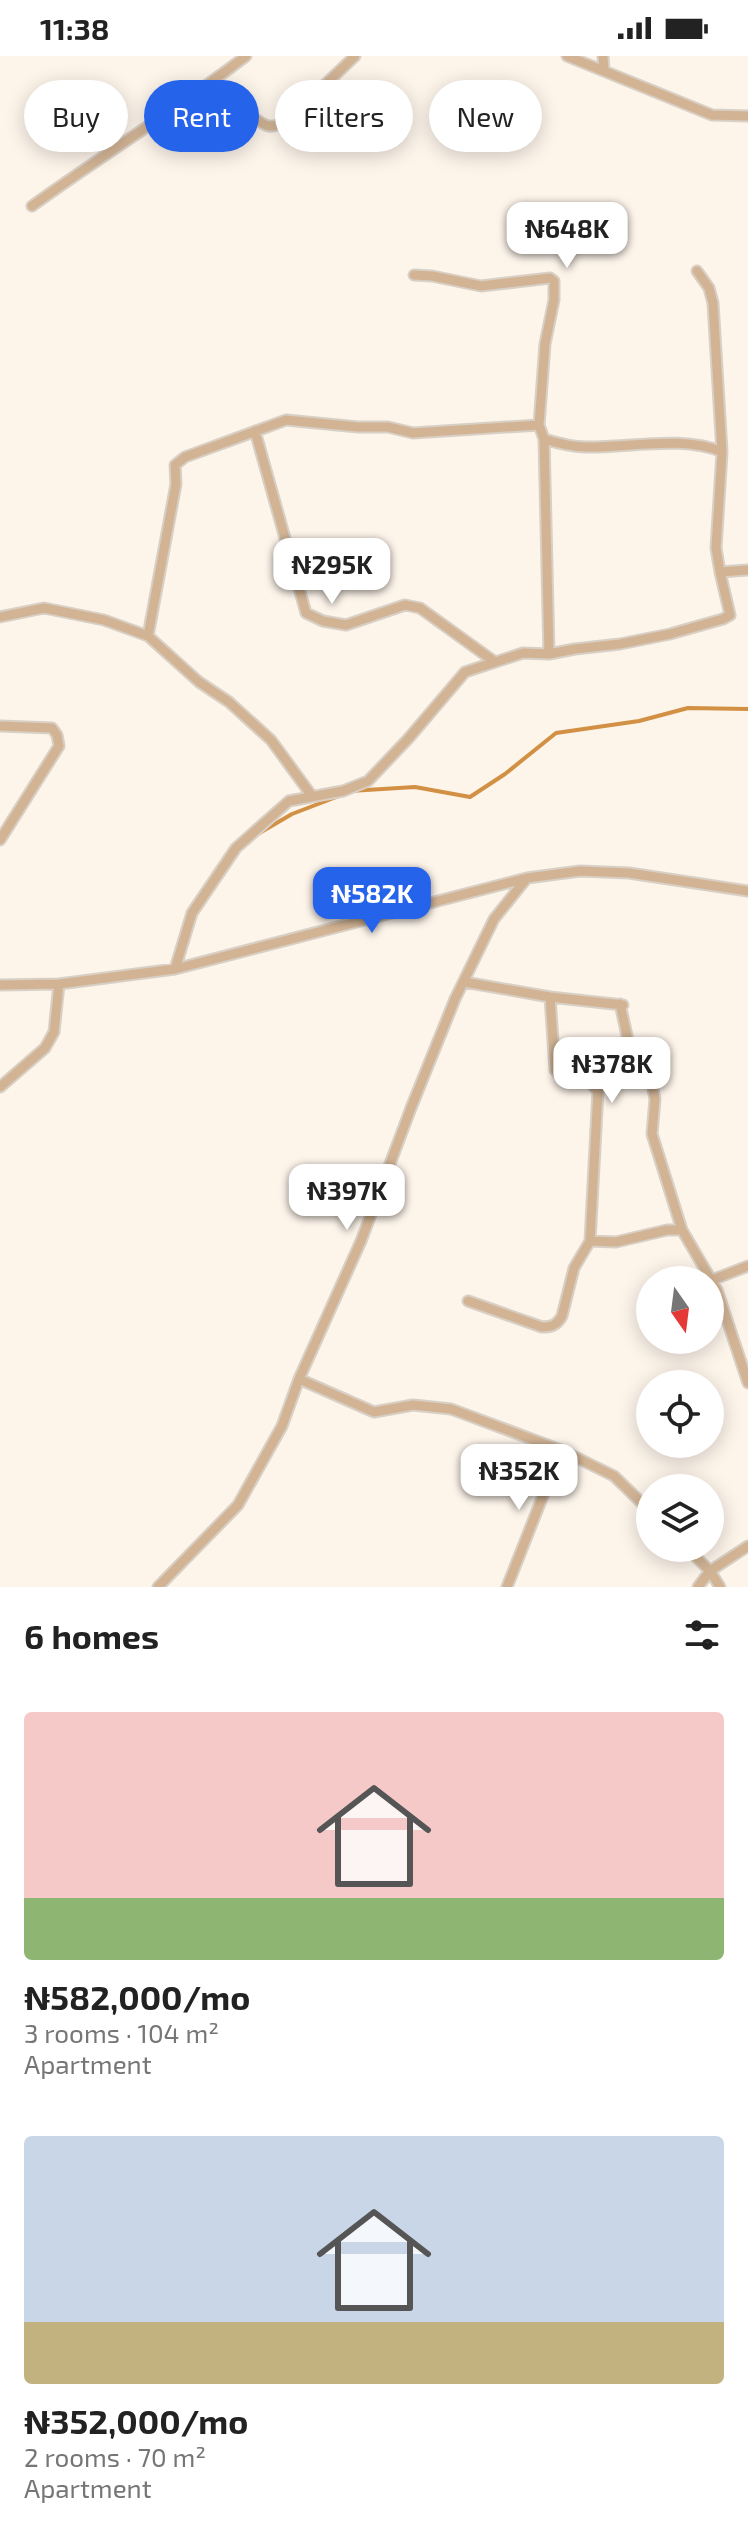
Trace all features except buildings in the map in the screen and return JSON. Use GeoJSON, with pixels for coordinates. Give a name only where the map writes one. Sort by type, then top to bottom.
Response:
{"type":"FeatureCollection","features":[{"type":"Feature","properties":{"kind":"street"},"geometry":{"type":"LineString","coordinates":[[214,80],[246,56]]}},
{"type":"Feature","properties":{"kind":"street"},"geometry":{"type":"LineString","coordinates":[[259,122],[277,126],[288,120],[355,56]]}},
{"type":"Feature","properties":{"kind":"street"},"geometry":{"type":"LineString","coordinates":[[567,56],[712,115],[748,116]]}},
{"type":"Feature","properties":{"kind":"street"},"geometry":{"type":"LineString","coordinates":[[603,56],[604,71]]}},
{"type":"Feature","properties":{"kind":"street"},"geometry":{"type":"LineString","coordinates":[[32,206],[144,129]]}},
{"type":"Feature","properties":{"kind":"street"},"geometry":{"type":"LineString","coordinates":[[175,969],[192,913],[236,848],[289,801],[343,791],[368,781],[465,672],[523,653],[549,654],[670,634],[730,615],[716,548],[722,452],[713,303],[709,288],[697,271]]}},
{"type":"Feature","properties":{"kind":"street"},"geometry":{"type":"LineString","coordinates":[[414,275],[481,286],[544,278],[554,281],[554,300],[545,344],[539,425],[544,439],[549,654]]}},
{"type":"Feature","properties":{"kind":"street"},"geometry":{"type":"LineString","coordinates":[[148,636],[176,484],[175,465],[185,457],[286,420],[388,427],[413,433],[539,425]]}},
{"type":"Feature","properties":{"kind":"street"},"geometry":{"type":"LineString","coordinates":[[255,431],[306,613],[323,621],[346,625],[405,605],[420,608],[495,662]]}},
{"type":"Feature","properties":{"kind":"street"},"geometry":{"type":"LineString","coordinates":[[544,439],[584,448],[671,444],[710,446],[722,452]]}},
{"type":"Feature","properties":{"kind":"street"},"geometry":{"type":"LineString","coordinates":[[720,572],[748,570]]}},
{"type":"Feature","properties":{"kind":"street"},"geometry":{"type":"LineString","coordinates":[[0,617],[44,608],[104,620],[148,636],[271,740],[312,796]]}},
{"type":"Feature","properties":{"kind":"street"},"geometry":{"type":"LineString","coordinates":[[0,726],[52,728],[59,746],[0,840]]}},
{"type":"Feature","properties":{"kind":"street"},"geometry":{"type":"LineString","coordinates":[[0,985],[59,984],[175,969],[527,878],[580,871],[629,873],[748,891]]}},
{"type":"Feature","properties":{"kind":"street"},"geometry":{"type":"LineString","coordinates":[[158,1587],[238,1505],[282,1426],[299,1379],[361,1241],[411,1108],[464,982],[494,919],[527,878]]}},
{"type":"Feature","properties":{"kind":"street"},"geometry":{"type":"LineString","coordinates":[[464,982],[624,1008],[628,1040],[651,1080],[655,1099],[652,1134],[682,1230],[704,1266]]}},
{"type":"Feature","properties":{"kind":"street"},"geometry":{"type":"LineString","coordinates":[[0,1087],[45,1048],[54,1032],[59,984]]}},
{"type":"Feature","properties":{"kind":"street"},"geometry":{"type":"LineString","coordinates":[[468,1301],[542,1327],[551,1327],[562,1316],[574,1268],[590,1241],[598,1091],[587,1080],[562,1077],[555,1070],[550,997]]}},
{"type":"Feature","properties":{"kind":"street"},"geometry":{"type":"LineString","coordinates":[[590,1241],[616,1242],[667,1230],[682,1230]]}},
{"type":"Feature","properties":{"kind":"street"},"geometry":{"type":"LineString","coordinates":[[724,1275],[748,1266]]}},
{"type":"Feature","properties":{"kind":"street"},"geometry":{"type":"LineString","coordinates":[[724,1311],[748,1383]]}},
{"type":"Feature","properties":{"kind":"street"},"geometry":{"type":"LineString","coordinates":[[299,1379],[374,1412],[413,1405],[451,1409],[561,1450],[614,1476],[636,1497]]}},
{"type":"Feature","properties":{"kind":"street"},"geometry":{"type":"LineString","coordinates":[[507,1587],[561,1450]]}},
{"type":"Feature","properties":{"kind":"street"},"geometry":{"type":"LineString","coordinates":[[698,1587],[710,1571],[748,1546]]}},
{"type":"Feature","properties":{"kind":"street"},"geometry":{"type":"LineString","coordinates":[[701,1562],[720,1587]]}},
{"type":"Feature","properties":{"kind":"waterway"},"geometry":{"type":"LineString","coordinates":[[350,791],[415,787],[470,797],[505,774],[556,733],[639,721],[688,708],[748,709]]}},
{"type":"Feature","properties":{"kind":"waterway"},"geometry":{"type":"LineString","coordinates":[[256,835],[292,814],[339,796]]}}]}
